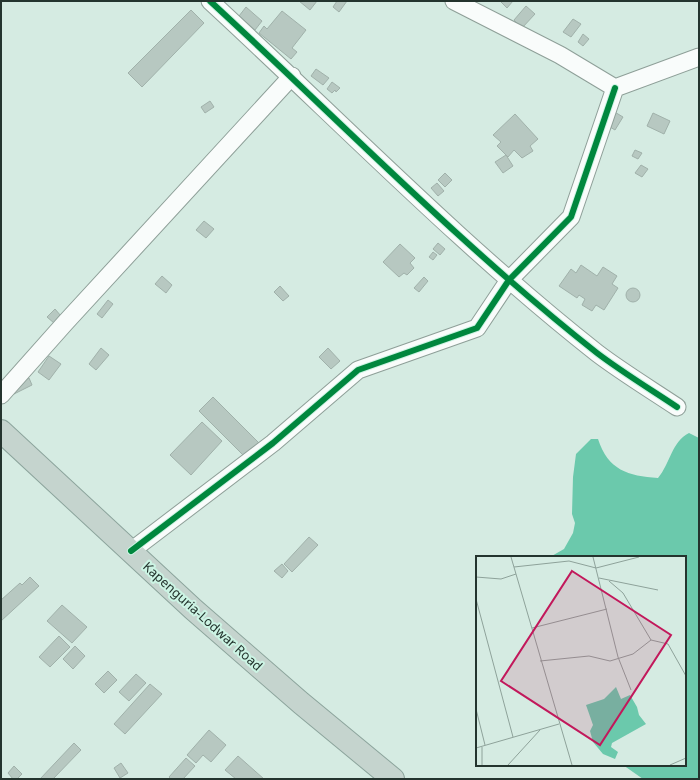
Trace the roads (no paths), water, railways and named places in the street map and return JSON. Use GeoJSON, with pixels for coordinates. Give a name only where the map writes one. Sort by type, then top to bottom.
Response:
{"type":"FeatureCollection","features":[{"type":"Feature","properties":{"kind":"highway","name":"Kapenguria-Lodwar Road"},"geometry":{"type":"LineString","coordinates":[[1,431],[193,609],[393,779]]}},
{"type":"Feature","properties":{"kind":"street"},"geometry":{"type":"LineString","coordinates":[[210,1],[292,76],[426,205],[509,280],[598,354],[677,407]]}},
{"type":"Feature","properties":{"kind":"street"},"geometry":{"type":"LineString","coordinates":[[454,1],[560,55],[615,88]]}},
{"type":"Feature","properties":{"kind":"street"},"geometry":{"type":"LineString","coordinates":[[615,88],[699,57]]}},
{"type":"Feature","properties":{"kind":"street"},"geometry":{"type":"LineString","coordinates":[[1,395],[65,322],[292,76]]}},
{"type":"Feature","properties":{"kind":"street"},"geometry":{"type":"LineString","coordinates":[[131,551],[273,443],[358,370],[477,328],[509,280],[571,218],[615,88]]}}]}
